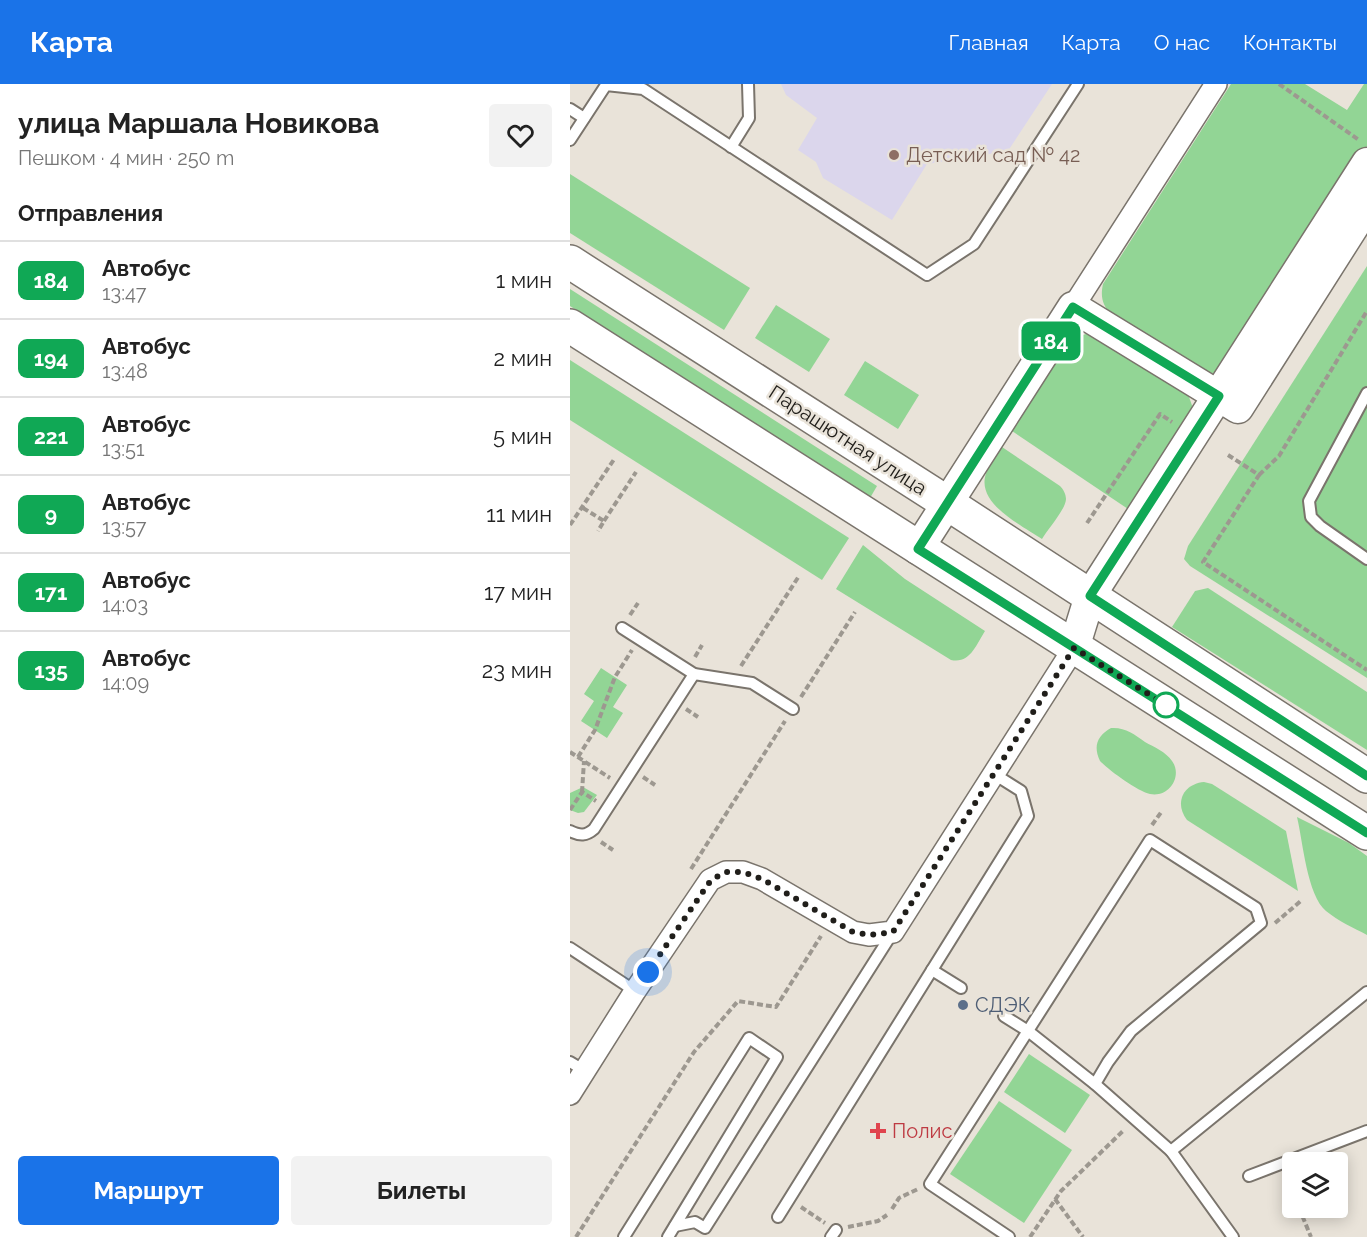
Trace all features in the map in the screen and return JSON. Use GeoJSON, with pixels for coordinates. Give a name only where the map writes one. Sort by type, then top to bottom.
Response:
{"type":"FeatureCollection","features":[{"type":"Feature","properties":{"kind":"main road","name":"Парашютная улица"},"geometry":{"type":"LineString","coordinates":[[570,262],[1367,776]]}},
{"type":"Feature","properties":{"kind":"main road"},"geometry":{"type":"LineString","coordinates":[[570,326],[1367,833]]}},
{"type":"Feature","properties":{"kind":"street"},"geometry":{"type":"LineString","coordinates":[[918,549],[1216,84]]}},
{"type":"Feature","properties":{"kind":"street"},"geometry":{"type":"LineString","coordinates":[[1228,402],[1366,163]]}},
{"type":"Feature","properties":{"kind":"street"},"geometry":{"type":"LineString","coordinates":[[570,1094],[577,1066],[635,991],[711,880],[726,872],[743,872],[762,879],[853,932],[869,935],[893,932],[1074,648],[1090,596],[1367,205]]}},
{"type":"Feature","properties":{"kind":"street"},"geometry":{"type":"LineString","coordinates":[[1073,307],[1228,402]]}},
{"type":"Feature","properties":{"kind":"lane"},"geometry":{"type":"LineString","coordinates":[[731,147],[749,118],[748,84]]}},
{"type":"Feature","properties":{"kind":"lane"},"geometry":{"type":"LineString","coordinates":[[570,140],[606,85],[645,87],[731,147],[927,275],[974,244],[1078,84]]}},
{"type":"Feature","properties":{"kind":"lane"},"geometry":{"type":"LineString","coordinates":[[570,109],[584,118]]}},
{"type":"Feature","properties":{"kind":"lane"},"geometry":{"type":"LineString","coordinates":[[1367,393],[1309,501],[1311,517],[1320,526],[1367,558]]}},
{"type":"Feature","properties":{"kind":"lane"},"geometry":{"type":"LineString","coordinates":[[622,628],[694,674],[752,683],[793,709]]}},
{"type":"Feature","properties":{"kind":"lane"},"geometry":{"type":"LineString","coordinates":[[570,831],[580,835],[589,834],[594,829],[694,674]]}},
{"type":"Feature","properties":{"kind":"lane"},"geometry":{"type":"LineString","coordinates":[[778,1217],[1028,816],[1022,791],[994,774]]}},
{"type":"Feature","properties":{"kind":"lane"},"geometry":{"type":"LineString","coordinates":[[1009,1237],[930,1184],[1150,840],[1256,909],[1261,923],[1131,1031],[1095,1083]]}},
{"type":"Feature","properties":{"kind":"lane"},"geometry":{"type":"LineString","coordinates":[[675,1226],[695,1222],[705,1228],[893,932]]}},
{"type":"Feature","properties":{"kind":"lane"},"geometry":{"type":"LineString","coordinates":[[570,948],[635,991]]}},
{"type":"Feature","properties":{"kind":"lane"},"geometry":{"type":"LineString","coordinates":[[932,970],[961,988]]}},
{"type":"Feature","properties":{"kind":"lane"},"geometry":{"type":"LineString","coordinates":[[1171,1151],[1367,992]]}},
{"type":"Feature","properties":{"kind":"lane"},"geometry":{"type":"LineString","coordinates":[[1004,1016],[1028,1031],[1095,1083],[1171,1151],[1233,1237]]}},
{"type":"Feature","properties":{"kind":"lane"},"geometry":{"type":"LineString","coordinates":[[624,1237],[749,1038],[777,1057],[668,1237]]}},
{"type":"Feature","properties":{"kind":"lane"},"geometry":{"type":"LineString","coordinates":[[1249,1176],[1367,1131]]}},
{"type":"Feature","properties":{"kind":"path"},"geometry":{"type":"LineString","coordinates":[[1279,84],[1366,163]]}},
{"type":"Feature","properties":{"kind":"path"},"geometry":{"type":"LineString","coordinates":[[1367,311],[1279,456],[1259,475],[1203,562],[1367,670]]}},
{"type":"Feature","properties":{"kind":"path"},"geometry":{"type":"LineString","coordinates":[[1087,523],[1160,414],[1177,425]]}},
{"type":"Feature","properties":{"kind":"path"},"geometry":{"type":"LineString","coordinates":[[1228,455],[1259,475]]}},
{"type":"Feature","properties":{"kind":"path"},"geometry":{"type":"LineString","coordinates":[[570,525],[615,458]]}},
{"type":"Feature","properties":{"kind":"path"},"geometry":{"type":"LineString","coordinates":[[598,531],[636,472]]}},
{"type":"Feature","properties":{"kind":"path"},"geometry":{"type":"LineString","coordinates":[[583,508],[604,521]]}},
{"type":"Feature","properties":{"kind":"path"},"geometry":{"type":"LineString","coordinates":[[733,680],[800,576]]}},
{"type":"Feature","properties":{"kind":"path"},"geometry":{"type":"LineString","coordinates":[[629,618],[638,603]]}},
{"type":"Feature","properties":{"kind":"path"},"geometry":{"type":"LineString","coordinates":[[690,870],[855,612]]}},
{"type":"Feature","properties":{"kind":"path"},"geometry":{"type":"LineString","coordinates":[[693,659],[702,645]]}},
{"type":"Feature","properties":{"kind":"path"},"geometry":{"type":"LineString","coordinates":[[578,757],[595,730],[615,677],[625,662]]}},
{"type":"Feature","properties":{"kind":"path"},"geometry":{"type":"LineString","coordinates":[[691,713],[698,717]]}},
{"type":"Feature","properties":{"kind":"path"},"geometry":{"type":"LineString","coordinates":[[570,752],[622,786]]}},
{"type":"Feature","properties":{"kind":"path"},"geometry":{"type":"LineString","coordinates":[[570,810],[582,792],[584,761]]}},
{"type":"Feature","properties":{"kind":"path"},"geometry":{"type":"LineString","coordinates":[[648,780],[655,785]]}},
{"type":"Feature","properties":{"kind":"path"},"geometry":{"type":"LineString","coordinates":[[582,792],[608,809]]}},
{"type":"Feature","properties":{"kind":"path"},"geometry":{"type":"LineString","coordinates":[[606,845],[613,850]]}},
{"type":"Feature","properties":{"kind":"path"},"geometry":{"type":"LineString","coordinates":[[1261,923],[1276,923],[1302,900]]}},
{"type":"Feature","properties":{"kind":"path"},"geometry":{"type":"LineString","coordinates":[[576,1237],[694,1052],[738,1001],[776,1007],[831,920]]}},
{"type":"Feature","properties":{"kind":"path"},"geometry":{"type":"LineString","coordinates":[[1030,1237],[1060,1191],[1135,1119]]}},
{"type":"Feature","properties":{"kind":"path"},"geometry":{"type":"LineString","coordinates":[[892,1209],[899,1198],[930,1184]]}},
{"type":"Feature","properties":{"kind":"path"},"geometry":{"type":"LineString","coordinates":[[1055,1199],[1083,1237]]}},
{"type":"Feature","properties":{"kind":"path"},"geometry":{"type":"LineString","coordinates":[[1303,1218],[1311,1237]]}},
{"type":"Feature","properties":{"kind":"shaded area","name":"Детский сад № 42"},"geometry":{"type":"Polygon","coordinates":[[[781,84],[1052,84],[1008,151],[927,164],[892,220],[823,178],[816,162],[798,150],[817,118],[786,95],[781,84]]]}},
{"type":"Feature","properties":{"kind":"green space"},"geometry":{"type":"Polygon","coordinates":[[[1231,84],[1305,84],[1347,110],[1364,84],[1367,84],[1367,146],[1229,365],[1213,373],[1203,372],[1111,315],[1104,304],[1102,293],[1103,284],[1231,84]]]}},
{"type":"Feature","properties":{"kind":"green space"},"geometry":{"type":"Polygon","coordinates":[[[570,174],[750,288],[724,330],[570,233],[570,174]]]}},
{"type":"Feature","properties":{"kind":"green space"},"geometry":{"type":"Polygon","coordinates":[[[1367,266],[1367,678],[1190,566],[1184,559],[1188,546],[1367,266]]]}},
{"type":"Feature","properties":{"kind":"green space"},"geometry":{"type":"Polygon","coordinates":[[[570,289],[877,486],[870,498],[570,306],[570,289]]]}},
{"type":"Feature","properties":{"kind":"green space"},"geometry":{"type":"Polygon","coordinates":[[[776,305],[830,339],[809,372],[755,338],[776,305]]]}},
{"type":"Feature","properties":{"kind":"green space"},"geometry":{"type":"Polygon","coordinates":[[[1086,334],[1096,336],[1182,390],[1189,397],[1194,411],[1131,511],[1012,431],[1070,339],[1086,334]]]}},
{"type":"Feature","properties":{"kind":"green space"},"geometry":{"type":"Polygon","coordinates":[[[570,360],[849,538],[822,580],[570,420],[570,360]]]}},
{"type":"Feature","properties":{"kind":"green space"},"geometry":{"type":"Polygon","coordinates":[[[865,361],[919,395],[898,429],[844,395],[865,361]]]}},
{"type":"Feature","properties":{"kind":"green space"},"geometry":{"type":"Polygon","coordinates":[[[1002,447],[1060,486],[1065,493],[1063,508],[1042,539],[1001,511],[987,493],[984,482],[987,471],[1002,447]]]}},
{"type":"Feature","properties":{"kind":"green space"},"geometry":{"type":"Polygon","coordinates":[[[863,545],[905,579],[985,631],[968,656],[951,660],[836,589],[863,545]]]}},
{"type":"Feature","properties":{"kind":"green space"},"geometry":{"type":"Polygon","coordinates":[[[1208,588],[1367,692],[1367,750],[1172,627],[1195,591],[1208,588]]]}},
{"type":"Feature","properties":{"kind":"green space"},"geometry":{"type":"Polygon","coordinates":[[[601,668],[627,685],[613,707],[623,713],[607,738],[581,721],[594,701],[584,694],[601,668]]]}},
{"type":"Feature","properties":{"kind":"green space"},"geometry":{"type":"Polygon","coordinates":[[[1111,728],[1129,732],[1160,750],[1172,761],[1176,773],[1168,789],[1157,794],[1145,792],[1124,780],[1100,761],[1097,751],[1098,742],[1102,734],[1111,728]]]}},
{"type":"Feature","properties":{"kind":"green space"},"geometry":{"type":"Polygon","coordinates":[[[1204,782],[1212,784],[1286,831],[1298,891],[1187,820],[1181,807],[1183,795],[1191,786],[1204,782]]]}},
{"type":"Feature","properties":{"kind":"green space"},"geometry":{"type":"Polygon","coordinates":[[[583,787],[597,795],[584,812],[578,813],[570,810],[570,793],[583,787]]]}},
{"type":"Feature","properties":{"kind":"green space"},"geometry":{"type":"Polygon","coordinates":[[[1297,817],[1349,843],[1367,856],[1367,935],[1326,911],[1314,893],[1297,817]]]}},
{"type":"Feature","properties":{"kind":"green space"},"geometry":{"type":"Polygon","coordinates":[[[1029,1054],[1090,1095],[1065,1133],[1004,1092],[1029,1054]]]}},
{"type":"Feature","properties":{"kind":"green space"},"geometry":{"type":"Polygon","coordinates":[[[999,1101],[1072,1150],[1024,1223],[950,1174],[999,1101]]]}},
{"type":"Feature","properties":{"kind":"bus line","name":"184"},"geometry":{"type":"LineString","coordinates":[[1367,776],[1090,596],[1219,396],[1073,307],[918,549],[1367,833]]}},
{"type":"Feature","properties":{"kind":"place","name":"Детский сад № 42"},"geometry":{"type":"Point","coordinates":[894,155]}},
{"type":"Feature","properties":{"kind":"place","name":"СДЭК"},"geometry":{"type":"Point","coordinates":[963,1005]}},
{"type":"Feature","properties":{"kind":"place","name":"Полис"},"geometry":{"type":"Point","coordinates":[878,1131]}},
{"type":"Feature","properties":{"kind":"route"},"geometry":{"type":"LineString","coordinates":[[648,972],[711,880],[726,872],[743,872],[762,879],[853,932],[869,935],[893,932],[1074,648],[1166,705]]}}]}
